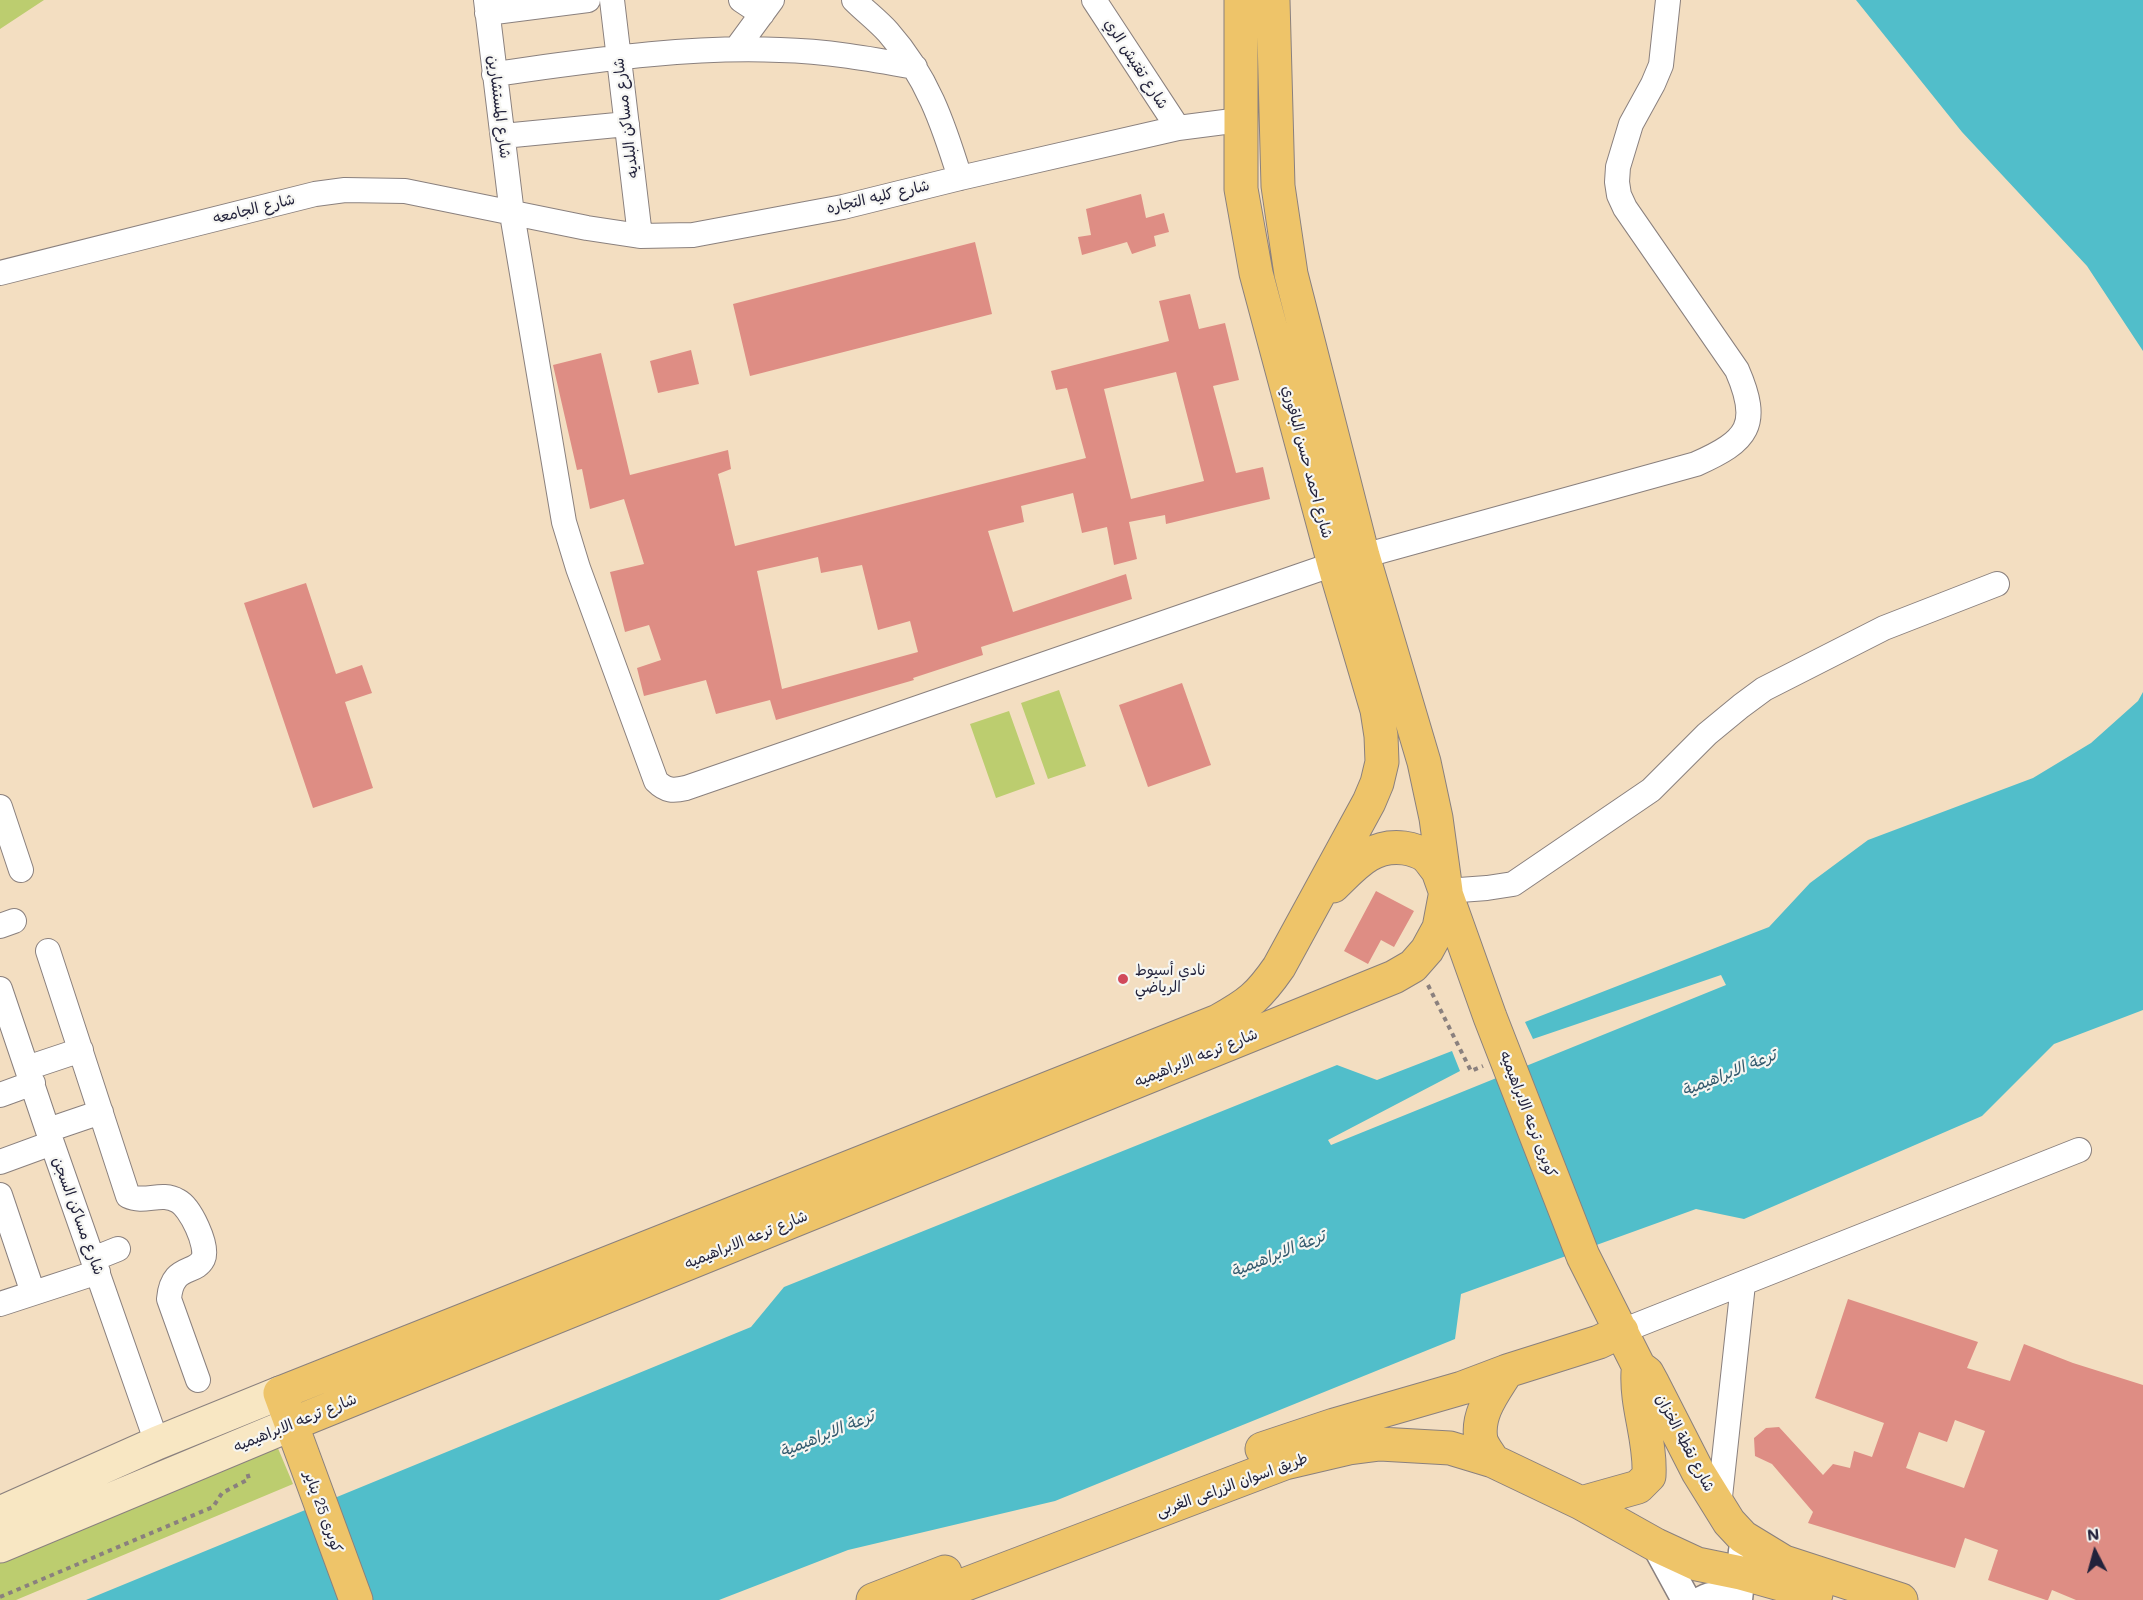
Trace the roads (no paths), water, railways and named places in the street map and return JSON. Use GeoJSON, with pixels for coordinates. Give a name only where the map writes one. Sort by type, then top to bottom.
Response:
{"type":"FeatureCollection","features":[{"type":"Feature","properties":{"kind":"main road","name":"شارع احمد حسن الباقوري"},"geometry":{"type":"LineString","coordinates":[[1241,0],[1241,189],[1257,273],[1348,560],[1424,762],[1436,818],[1446,891]]}},
{"type":"Feature","properties":{"kind":"main road","name":"شارع احمد حسن الباقوري"},"geometry":{"type":"LineString","coordinates":[[1273,0],[1278,186],[1288,256],[1381,736],[1382,762],[1377,783],[1313,906]]}},
{"type":"Feature","properties":{"kind":"main road"},"geometry":{"type":"LineString","coordinates":[[1241,189],[1278,186]]}},
{"type":"Feature","properties":{"kind":"main road"},"geometry":{"type":"LineString","coordinates":[[1313,906],[1361,859],[1376,850],[1393,847],[1410,849],[1426,856],[1438,871],[1446,891]]}},
{"type":"Feature","properties":{"kind":"main road","name":"شارع ترعه الابراهيميه"},"geometry":{"type":"LineString","coordinates":[[0,1546],[23,1515],[157,1443],[280,1393],[1394,977],[1416,963],[1427,950],[1439,928],[1446,891]]}},
{"type":"Feature","properties":{"kind":"main road","name":"كوبرى ترعه الابراهيميه"},"geometry":{"type":"LineString","coordinates":[[1446,891],[1490,1017],[1583,1256],[1622,1331]]}},
{"type":"Feature","properties":{"kind":"main road","name":"شارع ترعه الابراهيميه"},"geometry":{"type":"LineString","coordinates":[[23,1515],[292,1424],[931,1151],[1218,1020],[1244,1007],[1263,989],[1280,967],[1313,906]]}},
{"type":"Feature","properties":{"kind":"main road","name":"شارع نقطة الخزان"},"geometry":{"type":"LineString","coordinates":[[1622,1331],[1639,1367],[1647,1373],[1653,1384],[1698,1472],[1730,1522]]}},
{"type":"Feature","properties":{"kind":"main road","name":"طريق اسوان الزراعى الغربى"},"geometry":{"type":"LineString","coordinates":[[873,1600],[1274,1444],[1462,1388],[1599,1342],[1622,1331]]}},
{"type":"Feature","properties":{"kind":"main road","name":"شارع نقطة الخزان"},"geometry":{"type":"LineString","coordinates":[[1581,1503],[1638,1487],[1649,1476],[1650,1456],[1637,1389],[1639,1367]]}},
{"type":"Feature","properties":{"kind":"main road"},"geometry":{"type":"LineString","coordinates":[[1493,1461],[1482,1442],[1481,1421],[1487,1403],[1507,1371]]}},
{"type":"Feature","properties":{"kind":"main road","name":"كوبرى 25 يناير"},"geometry":{"type":"LineString","coordinates":[[280,1393],[356,1600]]}},
{"type":"Feature","properties":{"kind":"main road","name":"طريق اسوان الزراعى الغربى"},"geometry":{"type":"LineString","coordinates":[[924,1600],[1285,1463],[1349,1448],[1380,1444],[1450,1448],[1493,1461],[1581,1503],[1696,1564],[1736,1591]]}},
{"type":"Feature","properties":{"kind":"main road"},"geometry":{"type":"LineString","coordinates":[[1730,1522],[1784,1562],[1901,1600]]}},
{"type":"Feature","properties":{"kind":"main road"},"geometry":{"type":"LineString","coordinates":[[1736,1591],[1834,1600]]}},
{"type":"Feature","properties":{"kind":"street"},"geometry":{"type":"LineString","coordinates":[[486,6],[588,0]]}},
{"type":"Feature","properties":{"kind":"street"},"geometry":{"type":"LineString","coordinates":[[736,49],[767,7],[741,0]]}},
{"type":"Feature","properties":{"kind":"street"},"geometry":{"type":"LineString","coordinates":[[854,0],[887,31],[915,67],[930,93],[944,126],[960,177]]}},
{"type":"Feature","properties":{"kind":"street","name":"شارع تفتيش الري"},"geometry":{"type":"LineString","coordinates":[[1094,0],[1178,128]]}},
{"type":"Feature","properties":{"kind":"street"},"geometry":{"type":"LineString","coordinates":[[1348,560],[1696,464],[1723,452],[1740,438],[1750,417],[1747,393],[1737,370],[1625,208],[1619,195],[1618,167],[1631,124],[1653,84],[1660,65],[1668,0]]}},
{"type":"Feature","properties":{"kind":"street","name":"شارع المستشارين"},"geometry":{"type":"LineString","coordinates":[[486,6],[512,214],[564,522],[578,568],[656,780],[663,788],[672,790],[686,788],[1348,560]]}},
{"type":"Feature","properties":{"kind":"street","name":"شارع مساكن البلديه"},"geometry":{"type":"LineString","coordinates":[[617,6],[619,57],[640,237]]}},
{"type":"Feature","properties":{"kind":"street"},"geometry":{"type":"LineString","coordinates":[[495,74],[619,57],[736,49],[826,53],[915,67]]}},
{"type":"Feature","properties":{"kind":"street","name":"شارع كليه التجاره"},"geometry":{"type":"LineString","coordinates":[[512,214],[640,237],[693,235],[843,207],[960,177],[1178,128],[1240,120]]}},
{"type":"Feature","properties":{"kind":"street"},"geometry":{"type":"LineString","coordinates":[[503,136],[627,124]]}},
{"type":"Feature","properties":{"kind":"street","name":"شارع الجامعه"},"geometry":{"type":"LineString","coordinates":[[0,273],[315,194],[375,190],[405,191],[512,214]]}},
{"type":"Feature","properties":{"kind":"street"},"geometry":{"type":"LineString","coordinates":[[1446,891],[1513,884],[1651,790],[1707,734],[1764,689],[1884,628],[1997,584]]}},
{"type":"Feature","properties":{"kind":"street"},"geometry":{"type":"LineString","coordinates":[[0,807],[21,870]]}},
{"type":"Feature","properties":{"kind":"street"},"geometry":{"type":"LineString","coordinates":[[48,951],[129,1196],[143,1200],[160,1196],[176,1200],[185,1205],[195,1222],[204,1256],[198,1264],[178,1275],[170,1290],[169,1299],[198,1380]]}},
{"type":"Feature","properties":{"kind":"street","name":"شارع مساكن السجن"},"geometry":{"type":"LineString","coordinates":[[0,989],[6,1029],[30,1076],[157,1443]]}},
{"type":"Feature","properties":{"kind":"street"},"geometry":{"type":"LineString","coordinates":[[0,1095],[30,1076],[81,1050]]}},
{"type":"Feature","properties":{"kind":"street"},"geometry":{"type":"LineString","coordinates":[[0,1162],[101,1112]]}},
{"type":"Feature","properties":{"kind":"street"},"geometry":{"type":"LineString","coordinates":[[1622,1331],[2079,1150]]}},
{"type":"Feature","properties":{"kind":"street"},"geometry":{"type":"LineString","coordinates":[[0,1195],[33,1293]]}},
{"type":"Feature","properties":{"kind":"street"},"geometry":{"type":"LineString","coordinates":[[0,1304],[33,1293],[95,1265],[118,1249]]}},
{"type":"Feature","properties":{"kind":"street"},"geometry":{"type":"LineString","coordinates":[[1703,1600],[1736,1591],[1730,1522],[1743,1284]]}},
{"type":"Feature","properties":{"kind":"street"},"geometry":{"type":"LineString","coordinates":[[1665,1549],[1686,1600]]}},
{"type":"Feature","properties":{"kind":"water"},"geometry":{"type":"Polygon","coordinates":[[[1856,0],[2143,0],[2143,351],[2087,266],[1962,132],[1856,0]]]}},
{"type":"Feature","properties":{"kind":"water","name":"ترعة الابراهيمية"},"geometry":{"type":"Polygon","coordinates":[[[2143,692],[2143,1010],[2054,1044],[1982,1116],[1744,1219],[1696,1209],[1461,1294],[1455,1339],[1055,1501],[848,1550],[719,1600],[86,1600],[751,1327],[784,1287],[1337,1065],[1377,1080],[1452,1051],[1460,1071],[1328,1140],[1331,1145],[1726,985],[1721,975],[1533,1039],[1525,1022],[1769,927],[1810,883],[1868,840],[2033,778],[2091,743],[2138,701],[2143,692]]]}},
{"type":"Feature","properties":{"kind":"place","name":"نادي أسيوط الرياضي"},"geometry":{"type":"Point","coordinates":[1123,979]}}]}
